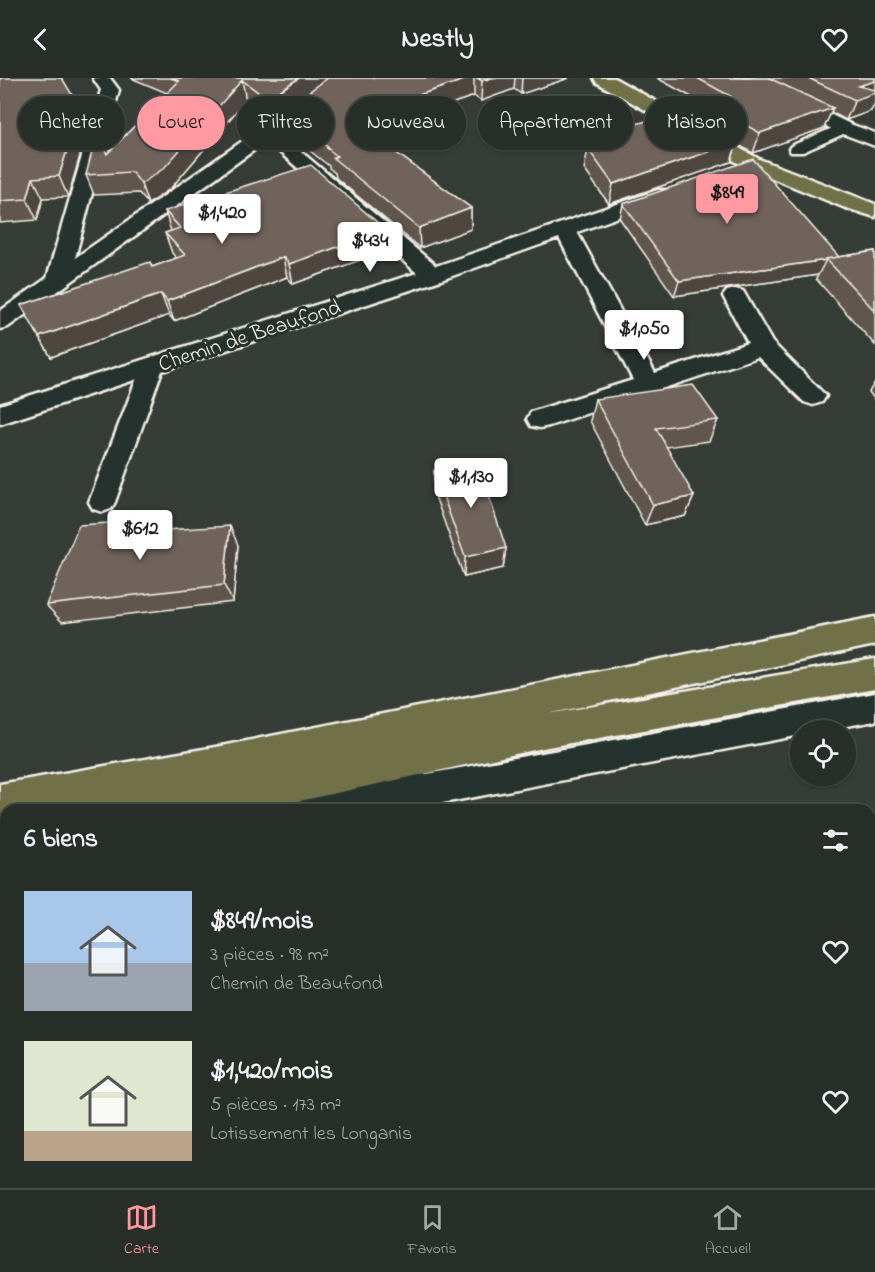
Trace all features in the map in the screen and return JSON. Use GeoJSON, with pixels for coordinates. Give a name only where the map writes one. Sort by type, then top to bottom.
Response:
{"type":"FeatureCollection","features":[{"type":"Feature","properties":{"kind":"main road"},"geometry":{"type":"LineString","coordinates":[[602,78],[752,163],[875,211]]}},
{"type":"Feature","properties":{"kind":"main road"},"geometry":{"type":"LineString","coordinates":[[850,203],[875,218]]}},
{"type":"Feature","properties":{"kind":"main road"},"geometry":{"type":"LineString","coordinates":[[0,803],[222,764],[875,631]]}},
{"type":"Feature","properties":{"kind":"main road"},"geometry":{"type":"LineString","coordinates":[[200,804],[548,730],[875,674]]}},
{"type":"Feature","properties":{"kind":"street"},"geometry":{"type":"LineString","coordinates":[[57,283],[110,90],[101,78]]}},
{"type":"Feature","properties":{"kind":"street"},"geometry":{"type":"LineString","coordinates":[[318,96],[344,78]]}},
{"type":"Feature","properties":{"kind":"street"},"geometry":{"type":"LineString","coordinates":[[743,78],[844,128],[875,140]]}},
{"type":"Feature","properties":{"kind":"street"},"geometry":{"type":"LineString","coordinates":[[0,322],[242,150]]}},
{"type":"Feature","properties":{"kind":"street"},"geometry":{"type":"LineString","coordinates":[[288,150],[433,275]]}},
{"type":"Feature","properties":{"kind":"street"},"geometry":{"type":"LineString","coordinates":[[730,171],[752,163]]}},
{"type":"Feature","properties":{"kind":"street","name":"Chemin de Beaufond"},"geometry":{"type":"LineString","coordinates":[[0,415],[433,275],[686,186]]}},
{"type":"Feature","properties":{"kind":"street"},"geometry":{"type":"LineString","coordinates":[[565,229],[647,382]]}},
{"type":"Feature","properties":{"kind":"street"},"geometry":{"type":"LineString","coordinates":[[735,296],[762,347],[813,396]]}},
{"type":"Feature","properties":{"kind":"street"},"geometry":{"type":"LineString","coordinates":[[540,418],[762,347]]}},
{"type":"Feature","properties":{"kind":"lane"},"geometry":{"type":"LineString","coordinates":[[797,149],[844,128]]}},
{"type":"Feature","properties":{"kind":"lane"},"geometry":{"type":"LineString","coordinates":[[102,502],[153,365]]}},
{"type":"Feature","properties":{"kind":"lane"},"geometry":{"type":"LineString","coordinates":[[200,804],[427,790],[875,707]]}},
{"type":"Feature","properties":{"kind":"building"},"geometry":{"type":"Polygon","coordinates":[[[0,78],[62,78],[73,96],[18,96],[18,150],[67,150],[59,176],[33,178],[27,199],[0,201],[0,78]]]}},
{"type":"Feature","properties":{"kind":"building"},"geometry":{"type":"Polygon","coordinates":[[[171,78],[299,78],[272,96],[263,96],[242,80],[225,99],[225,96],[164,96],[179,81],[171,78]]]}},
{"type":"Feature","properties":{"kind":"building"},"geometry":{"type":"Polygon","coordinates":[[[328,78],[470,78],[416,96],[346,96],[346,150],[392,150],[471,208],[419,228],[333,158],[337,156],[330,150],[334,150],[334,96],[303,96],[328,78]]]}},
{"type":"Feature","properties":{"kind":"building"},"geometry":{"type":"Polygon","coordinates":[[[697,78],[769,78],[833,108],[760,133],[747,126],[747,96],[730,96],[697,78]]]}},
{"type":"Feature","properties":{"kind":"building"},"geometry":{"type":"Polygon","coordinates":[[[808,78],[875,78],[875,81],[858,86],[875,90],[875,93],[855,100],[808,78]]]}},
{"type":"Feature","properties":{"kind":"building"},"geometry":{"type":"Polygon","coordinates":[[[645,121],[645,150],[713,150],[613,184],[589,150],[633,150],[633,125],[645,121]]]}},
{"type":"Feature","properties":{"kind":"building"},"geometry":{"type":"Polygon","coordinates":[[[137,124],[137,150],[180,150],[164,168],[141,184],[132,172],[86,175],[92,150],[105,150],[107,154],[111,150],[125,150],[125,136],[137,124]]]}},
{"type":"Feature","properties":{"kind":"building"},"geometry":{"type":"Polygon","coordinates":[[[753,159],[839,257],[679,281],[623,204],[753,159]]]}},
{"type":"Feature","properties":{"kind":"building"},"geometry":{"type":"Polygon","coordinates":[[[311,165],[386,230],[289,264],[283,257],[167,301],[161,294],[39,337],[21,305],[150,262],[152,267],[185,255],[165,233],[180,228],[165,211],[311,165]]]}},
{"type":"Feature","properties":{"kind":"building"},"geometry":{"type":"Polygon","coordinates":[[[875,251],[875,311],[826,259],[875,251]]]}},
{"type":"Feature","properties":{"kind":"building"},"geometry":{"type":"Polygon","coordinates":[[[693,385],[718,420],[656,428],[694,496],[653,505],[595,399],[693,385]]]}},
{"type":"Feature","properties":{"kind":"building"},"geometry":{"type":"Polygon","coordinates":[[[478,463],[506,548],[465,557],[434,471],[478,463]]]}},
{"type":"Feature","properties":{"kind":"building"},"geometry":{"type":"Polygon","coordinates":[[[138,521],[137,525],[165,524],[164,530],[230,526],[224,585],[46,605],[79,525],[138,521]]]}}]}
